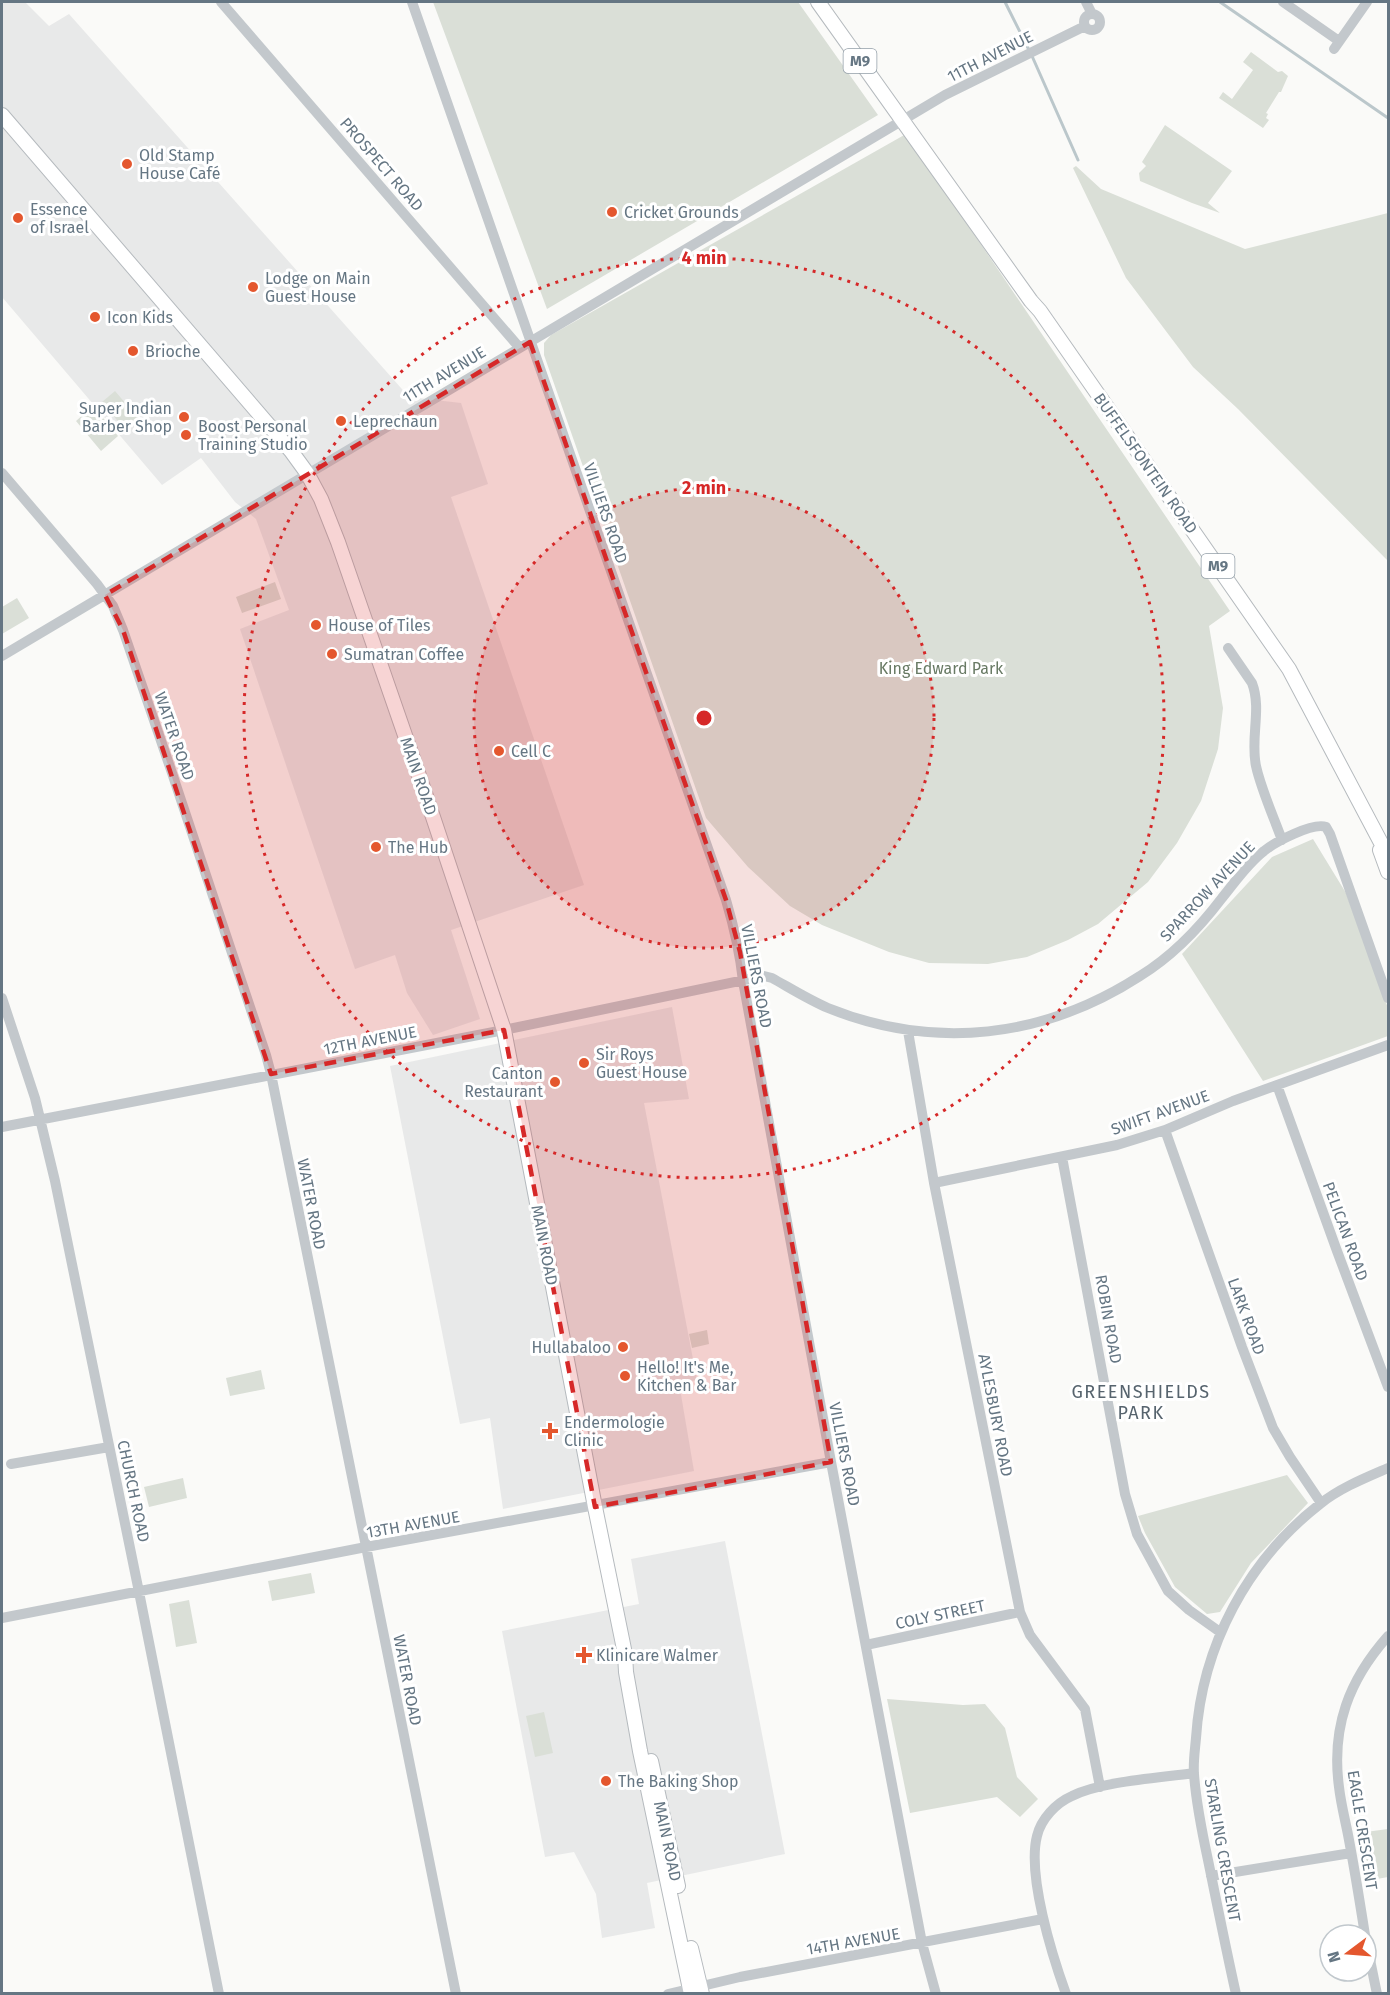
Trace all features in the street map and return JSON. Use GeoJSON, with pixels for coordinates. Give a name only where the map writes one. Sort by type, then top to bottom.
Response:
{"type":"FeatureCollection","features":[{"type":"Feature","properties":{"kind":"main road","name":"BUFFELSFONTEIN ROAD"},"geometry":{"type":"LineString","coordinates":[[818,2],[1034,294],[1040,304],[1040,311],[1285,662],[1354,789],[1375,834],[1389,856]]}},
{"type":"Feature","properties":{"kind":"main road","name":"BUFFELSFONTEIN ROAD"},"geometry":{"type":"LineString","coordinates":[[827,2],[865,51],[906,118]]}},
{"type":"Feature","properties":{"kind":"main road","name":"MAIN ROAD"},"geometry":{"type":"LineString","coordinates":[[2,115],[281,438],[307,472],[321,499],[338,542],[504,1030],[625,1654],[640,1751],[696,1990]]}},
{"type":"Feature","properties":{"kind":"main road","name":"BUFFELSFONTEIN ROAD"},"geometry":{"type":"LineString","coordinates":[[1375,834],[1389,872]]}},
{"type":"Feature","properties":{"kind":"street","name":"PROSPECT ROAD"},"geometry":{"type":"LineString","coordinates":[[221,2],[519,347]]}},
{"type":"Feature","properties":{"kind":"street","name":"VILLIERS ROAD"},"geometry":{"type":"LineString","coordinates":[[412,2],[726,900],[740,952],[743,981],[831,1462],[922,1943],[936,1994]]}},
{"type":"Feature","properties":{"kind":"street","name":"11TH AVENUE"},"geometry":{"type":"LineString","coordinates":[[2,656],[307,472],[945,95],[1085,26],[1093,31],[1099,27],[1101,22],[1099,17],[1092,14],[1086,2]]}},
{"type":"Feature","properties":{"kind":"street"},"geometry":{"type":"LineString","coordinates":[[1283,2],[1336,45],[1367,2]]}},
{"type":"Feature","properties":{"kind":"street","name":"WATER ROAD"},"geometry":{"type":"LineString","coordinates":[[2,473],[105,595],[123,630],[271,1074],[456,1994]]}},
{"type":"Feature","properties":{"kind":"street"},"geometry":{"type":"LineString","coordinates":[[1228,648],[1255,689],[1256,766],[1282,840]]}},
{"type":"Feature","properties":{"kind":"street","name":"SPARROW AVENUE"},"geometry":{"type":"LineString","coordinates":[[743,981],[768,977],[827,1007],[864,1020],[908,1031],[942,1034],[1012,1028],[1055,1019],[1101,999],[1142,975],[1174,949],[1221,900],[1244,870],[1266,849],[1312,827],[1322,825],[1330,834],[1389,998]]}},
{"type":"Feature","properties":{"kind":"street","name":"12TH AVENUE"},"geometry":{"type":"LineString","coordinates":[[2,1127],[504,1030],[743,981]]}},
{"type":"Feature","properties":{"kind":"street","name":"CHURCH ROAD"},"geometry":{"type":"LineString","coordinates":[[2,998],[34,1098],[55,1181],[219,1994]]}},
{"type":"Feature","properties":{"kind":"street","name":"AYLESBURY ROAD"},"geometry":{"type":"LineString","coordinates":[[908,1031],[934,1183],[1020,1612],[1030,1635],[1085,1709],[1100,1787]]}},
{"type":"Feature","properties":{"kind":"street","name":"SWIFT AVENUE"},"geometry":{"type":"LineString","coordinates":[[934,1183],[1117,1145],[1165,1130],[1277,1085],[1389,1045]]}},
{"type":"Feature","properties":{"kind":"street","name":"PELICAN ROAD"},"geometry":{"type":"LineString","coordinates":[[1277,1085],[1389,1387]]}},
{"type":"Feature","properties":{"kind":"street","name":"LARK ROAD"},"geometry":{"type":"LineString","coordinates":[[1165,1130],[1273,1428],[1321,1503]]}},
{"type":"Feature","properties":{"kind":"street","name":"ROBIN ROAD"},"geometry":{"type":"LineString","coordinates":[[1062,1157],[1125,1494],[1137,1534],[1168,1591],[1189,1610],[1220,1632]]}},
{"type":"Feature","properties":{"kind":"street"},"geometry":{"type":"LineString","coordinates":[[11,1464],[109,1447]]}},
{"type":"Feature","properties":{"kind":"street","name":"13TH AVENUE"},"geometry":{"type":"LineString","coordinates":[[2,1617],[366,1547],[595,1507],[831,1462]]}},
{"type":"Feature","properties":{"kind":"street","name":"STARLING CRESCENT"},"geometry":{"type":"LineString","coordinates":[[1236,1994],[1198,1809],[1194,1773],[1198,1713],[1203,1685],[1220,1632],[1236,1601],[1259,1566],[1321,1503],[1361,1479],[1389,1468]]}},
{"type":"Feature","properties":{"kind":"street","name":"COLY STREET"},"geometry":{"type":"LineString","coordinates":[[866,1645],[1020,1612]]}},
{"type":"Feature","properties":{"kind":"street","name":"EAGLE CRESCENT"},"geometry":{"type":"LineString","coordinates":[[1363,1923],[1339,1786],[1337,1748],[1342,1718],[1352,1688],[1371,1656],[1389,1636]]}},
{"type":"Feature","properties":{"kind":"street"},"geometry":{"type":"LineString","coordinates":[[1066,1994],[1043,1919],[1035,1869],[1037,1834],[1051,1811],[1061,1802],[1075,1795],[1100,1787],[1194,1773]]}},
{"type":"Feature","properties":{"kind":"street"},"geometry":{"type":"LineString","coordinates":[[1211,1876],[1352,1853]]}},
{"type":"Feature","properties":{"kind":"street","name":"14TH AVENUE"},"geometry":{"type":"LineString","coordinates":[[668,1994],[696,1990],[740,1977],[1043,1919]]}},
{"type":"Feature","properties":{"kind":"highlighted area"},"geometry":{"type":"Polygon","coordinates":[[[530,342],[726,900],[740,952],[831,1462],[595,1507],[504,1030],[271,1074],[123,630],[105,595],[530,342]]]}},
{"type":"Feature","properties":{"kind":"shaded area"},"geometry":{"type":"Polygon","coordinates":[[[2,2],[25,2],[49,26],[69,14],[409,397],[461,403],[488,484],[451,497],[584,885],[451,930],[480,1019],[433,1035],[407,993],[395,955],[355,969],[240,629],[289,610],[256,519],[235,502],[201,458],[162,485],[2,297],[2,2]]]}},
{"type":"Feature","properties":{"kind":"shaded area"},"geometry":{"type":"Polygon","coordinates":[[[672,1007],[689,1099],[644,1103],[697,1380],[679,1383],[694,1471],[503,1509],[490,1418],[460,1424],[390,1066],[672,1007]]]}},
{"type":"Feature","properties":{"kind":"shaded area"},"geometry":{"type":"Polygon","coordinates":[[[725,1541],[785,1854],[647,1883],[655,1928],[602,1938],[596,1894],[574,1852],[545,1857],[502,1631],[639,1604],[631,1559],[725,1541]]]}},
{"type":"Feature","properties":{"kind":"green space","name":"Cricket Grounds"},"geometry":{"type":"Polygon","coordinates":[[[433,2],[798,2],[878,115],[547,309],[433,2]]]}},
{"type":"Feature","properties":{"kind":"green space"},"geometry":{"type":"Polygon","coordinates":[[[1251,52],[1278,72],[1282,71],[1288,76],[1281,92],[1266,113],[1268,114],[1266,118],[1269,120],[1263,128],[1219,98],[1223,92],[1232,99],[1253,70],[1243,62],[1251,52]]]}},
{"type":"Feature","properties":{"kind":"green space"},"geometry":{"type":"Polygon","coordinates":[[[1165,125],[1232,171],[1208,203],[1220,213],[1140,181],[1139,173],[1146,166],[1142,162],[1165,125]]]}},
{"type":"Feature","properties":{"kind":"green space","name":"King Edward Park"},"geometry":{"type":"Polygon","coordinates":[[[906,134],[1230,611],[1209,626],[1223,708],[1218,749],[1201,801],[1177,843],[1148,882],[1098,924],[1068,940],[1027,957],[988,964],[929,963],[889,952],[822,925],[790,906],[748,867],[706,818],[544,355],[544,343],[551,335],[906,134]]]}},
{"type":"Feature","properties":{"kind":"green space"},"geometry":{"type":"Polygon","coordinates":[[[1076,166],[1101,189],[1245,249],[1388,213],[1388,561],[1238,409],[1193,367],[1126,278],[1073,168],[1076,166]]]}},
{"type":"Feature","properties":{"kind":"green space"},"geometry":{"type":"Polygon","coordinates":[[[115,391],[139,419],[126,431],[102,402],[115,391]]]}},
{"type":"Feature","properties":{"kind":"green space"},"geometry":{"type":"Polygon","coordinates":[[[93,406],[118,436],[101,451],[76,421],[93,406]]]}},
{"type":"Feature","properties":{"kind":"green space"},"geometry":{"type":"Polygon","coordinates":[[[275,582],[281,599],[242,613],[236,597],[275,582]]]}},
{"type":"Feature","properties":{"kind":"green space"},"geometry":{"type":"Polygon","coordinates":[[[17,598],[29,618],[2,634],[2,607],[17,598]]]}},
{"type":"Feature","properties":{"kind":"green space"},"geometry":{"type":"Polygon","coordinates":[[[1313,839],[1346,893],[1388,1008],[1388,1036],[1263,1081],[1182,954],[1272,857],[1313,839]]]}},
{"type":"Feature","properties":{"kind":"green space"},"geometry":{"type":"Polygon","coordinates":[[[707,1330],[709,1344],[692,1348],[689,1334],[707,1330]]]}},
{"type":"Feature","properties":{"kind":"green space"},"geometry":{"type":"Polygon","coordinates":[[[261,1370],[265,1389],[230,1396],[226,1378],[261,1370]]]}},
{"type":"Feature","properties":{"kind":"green space"},"geometry":{"type":"Polygon","coordinates":[[[1287,1475],[1308,1503],[1251,1563],[1220,1612],[1207,1614],[1175,1587],[1138,1516],[1287,1475]]]}},
{"type":"Feature","properties":{"kind":"green space"},"geometry":{"type":"Polygon","coordinates":[[[183,1478],[187,1498],[149,1507],[144,1487],[183,1478]]]}},
{"type":"Feature","properties":{"kind":"green space"},"geometry":{"type":"Polygon","coordinates":[[[311,1573],[315,1593],[272,1601],[268,1581],[311,1573]]]}},
{"type":"Feature","properties":{"kind":"green space"},"geometry":{"type":"Polygon","coordinates":[[[189,1600],[197,1643],[176,1647],[169,1604],[189,1600]]]}},
{"type":"Feature","properties":{"kind":"green space"},"geometry":{"type":"Polygon","coordinates":[[[887,1699],[963,1705],[985,1704],[1005,1728],[1017,1777],[1038,1799],[1020,1817],[997,1797],[910,1813],[887,1699]]]}},
{"type":"Feature","properties":{"kind":"green space"},"geometry":{"type":"Polygon","coordinates":[[[544,1712],[553,1753],[535,1757],[526,1716],[544,1712]]]}},
{"type":"Feature","properties":{"kind":"green space"},"geometry":{"type":"Polygon","coordinates":[[[1388,1829],[1388,1877],[1366,1881],[1358,1833],[1388,1829]]]}},
{"type":"Feature","properties":{"kind":"waterway"},"geometry":{"type":"LineString","coordinates":[[1005,2],[1032,56],[1078,160]]}},
{"type":"Feature","properties":{"kind":"waterway"},"geometry":{"type":"LineString","coordinates":[[1220,2],[1388,118]]}},
{"type":"Feature","properties":{"kind":"place","name":"Old Stamp House Café"},"geometry":{"type":"Point","coordinates":[127,164]}},
{"type":"Feature","properties":{"kind":"place","name":"Cricket Grounds"},"geometry":{"type":"Point","coordinates":[612,212]}},
{"type":"Feature","properties":{"kind":"place","name":"Essence of Israel"},"geometry":{"type":"Point","coordinates":[18,218]}},
{"type":"Feature","properties":{"kind":"place","name":"Lodge on Main Guest House"},"geometry":{"type":"Point","coordinates":[253,287]}},
{"type":"Feature","properties":{"kind":"place","name":"Icon Kids"},"geometry":{"type":"Point","coordinates":[95,317]}},
{"type":"Feature","properties":{"kind":"place","name":"Brioche"},"geometry":{"type":"Point","coordinates":[133,351]}},
{"type":"Feature","properties":{"kind":"place","name":"Super Indian Barber Shop"},"geometry":{"type":"Point","coordinates":[184,417]}},
{"type":"Feature","properties":{"kind":"place","name":"Leprechaun"},"geometry":{"type":"Point","coordinates":[341,421]}},
{"type":"Feature","properties":{"kind":"place","name":"Boost Personal Training Studio"},"geometry":{"type":"Point","coordinates":[186,435]}},
{"type":"Feature","properties":{"kind":"place","name":"House of Tiles"},"geometry":{"type":"Point","coordinates":[316,625]}},
{"type":"Feature","properties":{"kind":"place","name":"Sumatran Coffee"},"geometry":{"type":"Point","coordinates":[332,654]}},
{"type":"Feature","properties":{"kind":"place","name":"Cell C"},"geometry":{"type":"Point","coordinates":[499,751]}},
{"type":"Feature","properties":{"kind":"place","name":"The Hub"},"geometry":{"type":"Point","coordinates":[376,847]}},
{"type":"Feature","properties":{"kind":"place","name":"Sir Roys Guest House"},"geometry":{"type":"Point","coordinates":[584,1063]}},
{"type":"Feature","properties":{"kind":"place","name":"Canton Restaurant"},"geometry":{"type":"Point","coordinates":[555,1082]}},
{"type":"Feature","properties":{"kind":"place","name":"Hullabaloo"},"geometry":{"type":"Point","coordinates":[623,1347]}},
{"type":"Feature","properties":{"kind":"place","name":"Hello! It's Me, Kitchen & Bar"},"geometry":{"type":"Point","coordinates":[625,1376]}},
{"type":"Feature","properties":{"kind":"place","name":"Endermologie Clinic"},"geometry":{"type":"Point","coordinates":[550,1431]}},
{"type":"Feature","properties":{"kind":"place","name":"Klinicare Walmer"},"geometry":{"type":"Point","coordinates":[584,1655]}},
{"type":"Feature","properties":{"kind":"place","name":"The Baking Shop"},"geometry":{"type":"Point","coordinates":[606,1781]}},
{"type":"Feature","properties":{"kind":"district","name":"GREENSHIELDS PARK"},"geometry":{"type":"Point","coordinates":[1141,1402]}}]}
